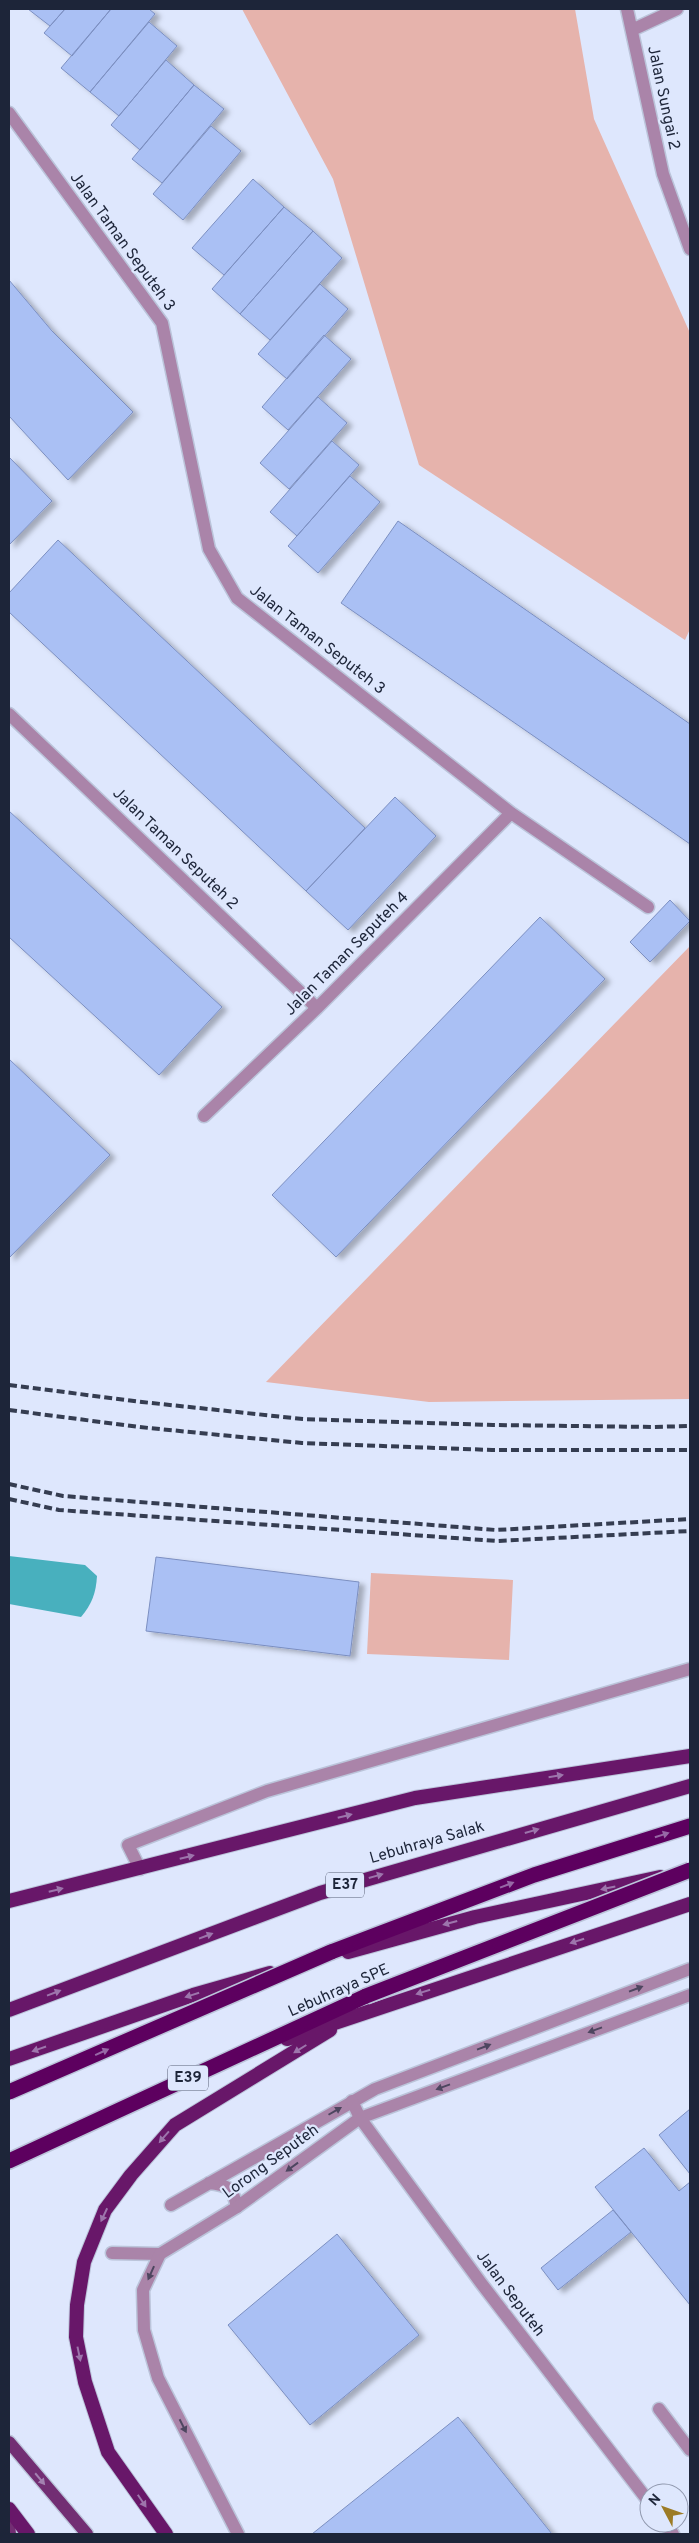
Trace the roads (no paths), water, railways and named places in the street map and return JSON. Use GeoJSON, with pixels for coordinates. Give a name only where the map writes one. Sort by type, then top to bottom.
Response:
{"type":"FeatureCollection","features":[{"type":"Feature","properties":{"kind":"highway"},"geometry":{"type":"LineString","coordinates":[[9,1901],[415,1798],[690,1756]]}},
{"type":"Feature","properties":{"kind":"highway","name":"Lebuhraya Salak"},"geometry":{"type":"LineString","coordinates":[[9,2010],[320,1893],[690,1786]]}},
{"type":"Feature","properties":{"kind":"highway"},"geometry":{"type":"LineString","coordinates":[[9,2092],[330,1952],[534,1876],[690,1826]]}},
{"type":"Feature","properties":{"kind":"highway"},"geometry":{"type":"LineString","coordinates":[[9,2059],[184,1998],[231,1984],[475,1917],[690,1870]]}},
{"type":"Feature","properties":{"kind":"highway","name":"Lebuhraya SPE"},"geometry":{"type":"LineString","coordinates":[[9,2161],[366,1996],[690,1870]]}},
{"type":"Feature","properties":{"kind":"highway"},"geometry":{"type":"LineString","coordinates":[[9,2165],[241,2056],[356,2014],[690,1904]]}},
{"type":"Feature","properties":{"kind":"highway"},"geometry":{"type":"LineString","coordinates":[[166,2534],[108,2452],[85,2382],[76,2337],[76,2305],[84,2262],[105,2210],[131,2175],[175,2125],[356,2014]]}},
{"type":"Feature","properties":{"kind":"highway"},"geometry":{"type":"LineString","coordinates":[[9,2509],[28,2534]]}},
{"type":"Feature","properties":{"kind":"main road"},"geometry":{"type":"LineString","coordinates":[[9,2442],[87,2534]]}},
{"type":"Feature","properties":{"kind":"main road"},"geometry":{"type":"LineString","coordinates":[[9,2525],[10,2534]]}},
{"type":"Feature","properties":{"kind":"street","name":"Jalan Sungai 2"},"geometry":{"type":"LineString","coordinates":[[627,9],[663,174],[690,249]]}},
{"type":"Feature","properties":{"kind":"street"},"geometry":{"type":"LineString","coordinates":[[632,30],[677,9]]}},
{"type":"Feature","properties":{"kind":"street","name":"Jalan Taman Seputeh 3"},"geometry":{"type":"LineString","coordinates":[[9,113],[162,323],[209,549],[237,598],[511,813],[648,907]]}},
{"type":"Feature","properties":{"kind":"street","name":"Jalan Taman Seputeh 2"},"geometry":{"type":"LineString","coordinates":[[9,714],[317,1008]]}},
{"type":"Feature","properties":{"kind":"street","name":"Jalan Taman Seputeh 4"},"geometry":{"type":"LineString","coordinates":[[204,1116],[317,1008],[511,813]]}},
{"type":"Feature","properties":{"kind":"street"},"geometry":{"type":"LineString","coordinates":[[140,1869],[128,1845],[267,1791],[690,1669]]}},
{"type":"Feature","properties":{"kind":"street"},"geometry":{"type":"LineString","coordinates":[[171,2205],[352,2101],[384,2085],[690,1969]]}},
{"type":"Feature","properties":{"kind":"street","name":"Lorong Seputeh"},"geometry":{"type":"LineString","coordinates":[[160,2254],[236,2207],[360,2118],[690,1995]]}},
{"type":"Feature","properties":{"kind":"street","name":"Jalan Seputeh"},"geometry":{"type":"LineString","coordinates":[[352,2101],[360,2118],[481,2283],[639,2489]]}},
{"type":"Feature","properties":{"kind":"street"},"geometry":{"type":"LineString","coordinates":[[209,2183],[224,2184],[234,2194],[236,2207]]}},
{"type":"Feature","properties":{"kind":"street"},"geometry":{"type":"LineString","coordinates":[[112,2253],[160,2254],[144,2290],[144,2330],[158,2378],[238,2534]]}},
{"type":"Feature","properties":{"kind":"street"},"geometry":{"type":"LineString","coordinates":[[659,2409],[690,2450]]}},
{"type":"Feature","properties":{"kind":"water"},"geometry":{"type":"Polygon","coordinates":[[[9,1556],[85,1565],[97,1576],[96,1588],[91,1603],[81,1617],[9,1604],[9,1556]]]}},
{"type":"Feature","properties":{"kind":"railway"},"geometry":{"type":"LineString","coordinates":[[9,1385],[142,1402],[303,1419],[493,1425],[690,1426]]}},
{"type":"Feature","properties":{"kind":"railway"},"geometry":{"type":"LineString","coordinates":[[9,1410],[139,1427],[302,1443],[492,1450],[690,1450]]}},
{"type":"Feature","properties":{"kind":"railway"},"geometry":{"type":"LineString","coordinates":[[9,1484],[63,1496],[496,1530],[690,1519]]}},
{"type":"Feature","properties":{"kind":"railway"},"geometry":{"type":"LineString","coordinates":[[9,1499],[59,1510],[497,1541],[690,1531]]}}]}
